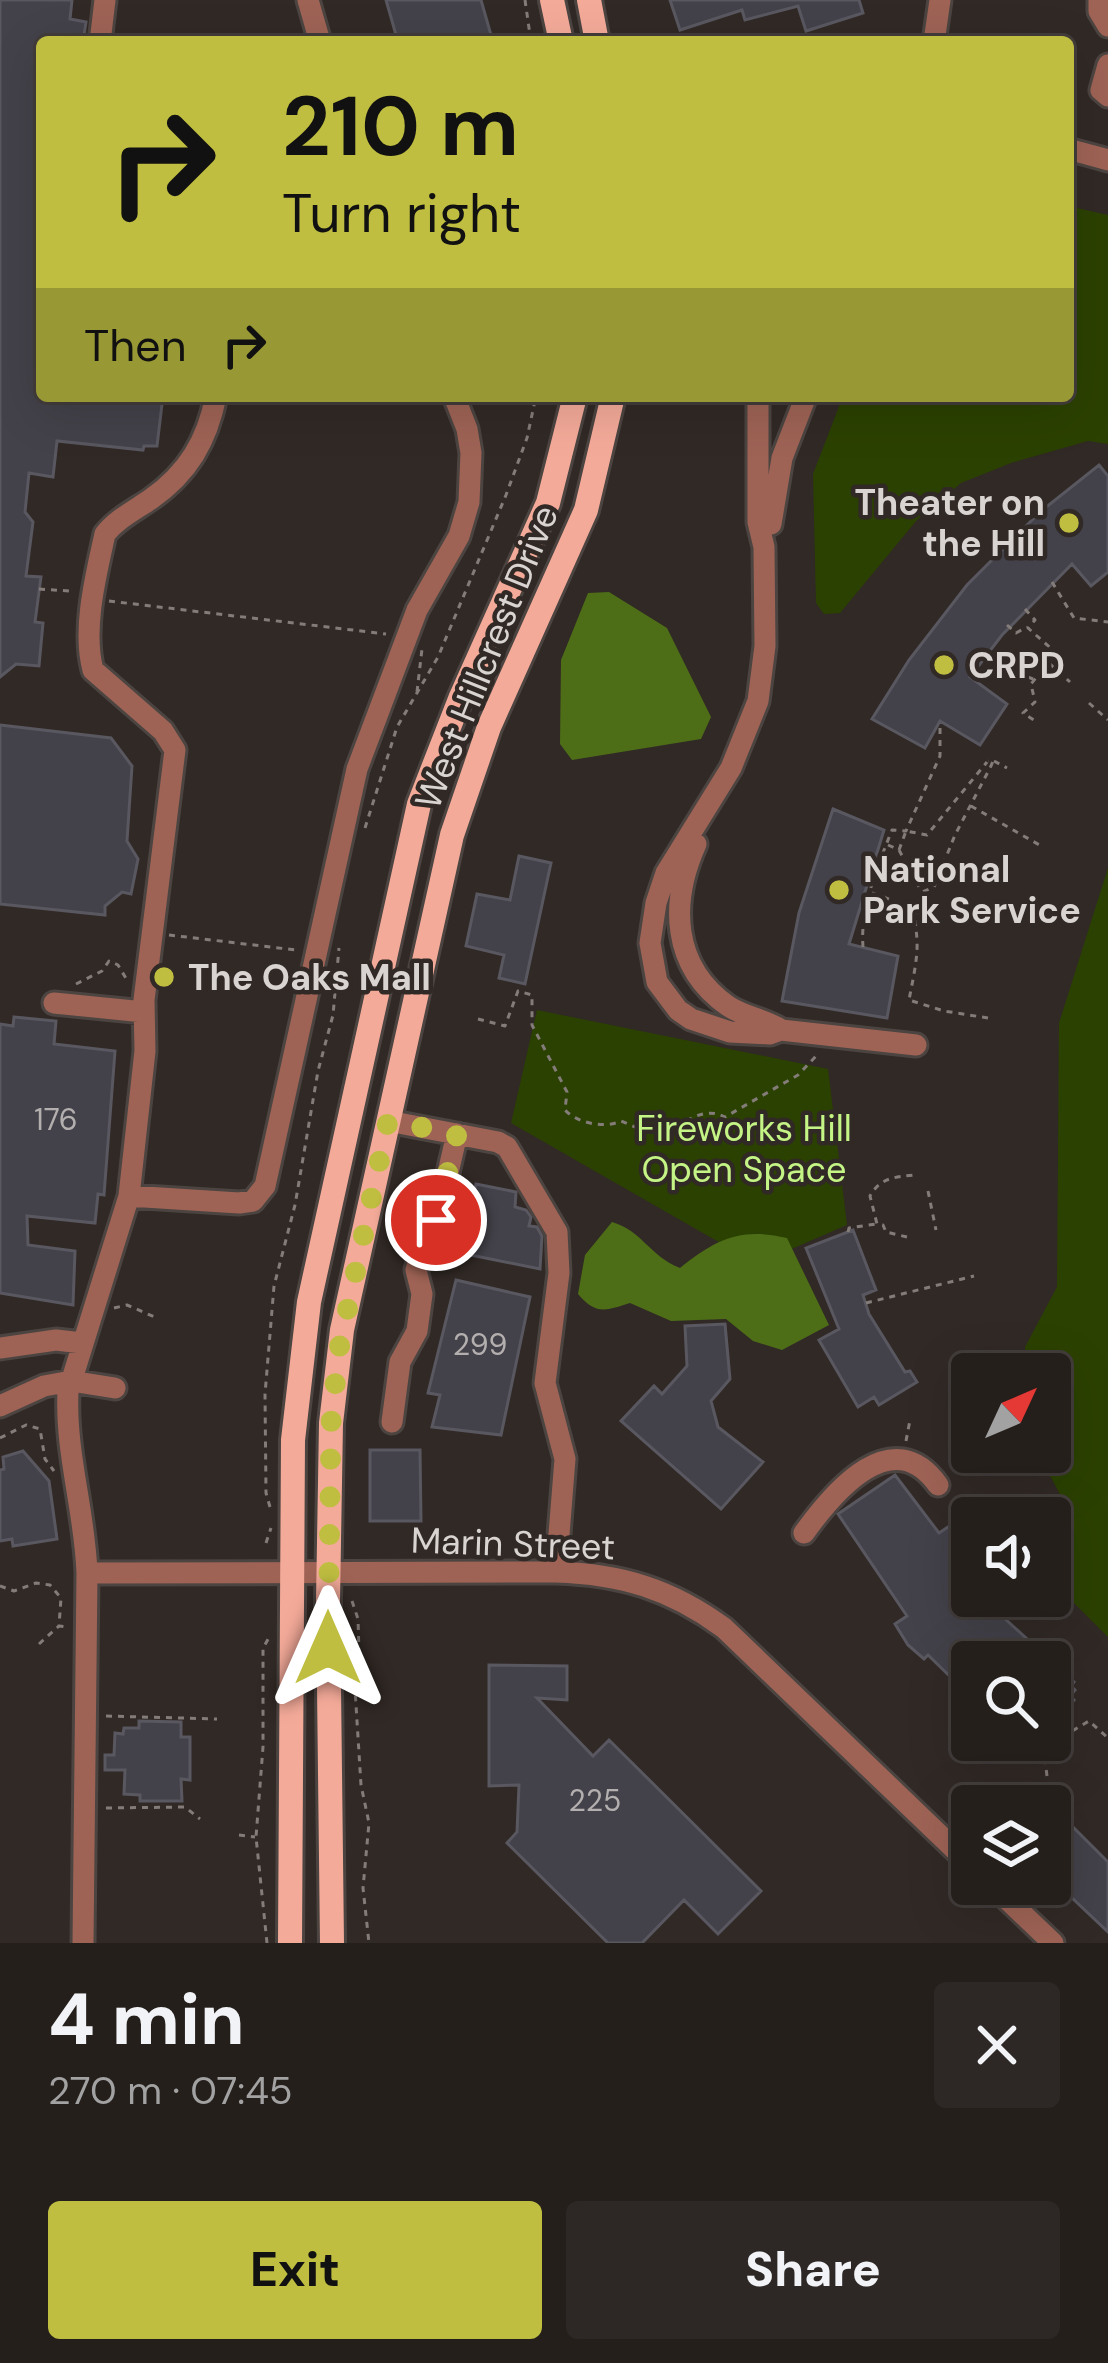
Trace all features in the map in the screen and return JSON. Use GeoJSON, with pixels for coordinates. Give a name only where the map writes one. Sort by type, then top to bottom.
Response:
{"type":"FeatureCollection","features":[{"type":"Feature","properties":{"kind":"main road"},"geometry":{"type":"LineString","coordinates":[[552,0],[560,36]]}},
{"type":"Feature","properties":{"kind":"main road"},"geometry":{"type":"LineString","coordinates":[[589,0],[596,36]]}},
{"type":"Feature","properties":{"kind":"main road","name":"West Hillcrest Drive"},"geometry":{"type":"LineString","coordinates":[[290,1943],[293,1440],[303,1336],[411,832],[441,744],[548,503],[573,402]]}},
{"type":"Feature","properties":{"kind":"main road","name":"West Hillcrest Drive"},"geometry":{"type":"LineString","coordinates":[[332,1943],[329,1573],[331,1423],[339,1349],[467,781],[586,510],[613,402]]}},
{"type":"Feature","properties":{"kind":"street"},"geometry":{"type":"LineString","coordinates":[[101,36],[106,0]]}},
{"type":"Feature","properties":{"kind":"street"},"geometry":{"type":"LineString","coordinates":[[308,0],[318,36]]}},
{"type":"Feature","properties":{"kind":"street"},"geometry":{"type":"LineString","coordinates":[[935,36],[940,0]]}},
{"type":"Feature","properties":{"kind":"street"},"geometry":{"type":"LineString","coordinates":[[1108,65],[1101,90],[1108,96]]}},
{"type":"Feature","properties":{"kind":"street"},"geometry":{"type":"LineString","coordinates":[[1074,151],[1108,160]]}},
{"type":"Feature","properties":{"kind":"street"},"geometry":{"type":"LineString","coordinates":[[83,1943],[86,1535],[67,1414],[71,1381],[129,1196],[146,1051],[144,1012],[175,750],[163,731],[93,670],[95,583],[105,534],[177,481],[208,428],[214,402]]}},
{"type":"Feature","properties":{"kind":"street"},"geometry":{"type":"LineString","coordinates":[[129,1196],[239,1203],[253,1201],[265,1186],[357,769],[417,610],[459,536],[469,502],[471,453],[456,402]]}},
{"type":"Feature","properties":{"kind":"street"},"geometry":{"type":"LineString","coordinates":[[758,402],[758,522],[764,548]]}},
{"type":"Feature","properties":{"kind":"street"},"geometry":{"type":"LineString","coordinates":[[804,402],[782,458],[764,548],[765,646],[758,701],[745,739],[704,816],[678,894],[682,941],[709,989],[728,1005],[781,1030],[916,1045]]}},
{"type":"Feature","properties":{"kind":"street"},"geometry":{"type":"LineString","coordinates":[[704,816],[690,830],[666,872],[656,903],[650,943],[657,982],[678,1010],[709,1027],[770,1034],[781,1030]]}},
{"type":"Feature","properties":{"kind":"street"},"geometry":{"type":"LineString","coordinates":[[54,1003],[144,1012]]}},
{"type":"Feature","properties":{"kind":"street"},"geometry":{"type":"LineString","coordinates":[[388,1121],[507,1147],[556,1232],[559,1273],[545,1383],[565,1459],[556,1572]]}},
{"type":"Feature","properties":{"kind":"street"},"geometry":{"type":"LineString","coordinates":[[392,1422],[400,1361],[417,1331],[422,1294],[416,1270],[436,1220],[457,1134]]}},
{"type":"Feature","properties":{"kind":"street"},"geometry":{"type":"LineString","coordinates":[[0,1348],[56,1340],[82,1343]]}},
{"type":"Feature","properties":{"kind":"street"},"geometry":{"type":"LineString","coordinates":[[0,1406],[44,1386],[71,1381],[115,1388]]}},
{"type":"Feature","properties":{"kind":"street"},"geometry":{"type":"LineString","coordinates":[[804,1533],[860,1471],[874,1462],[900,1459],[925,1466],[938,1485]]}},
{"type":"Feature","properties":{"kind":"street","name":"Marin Street"},"geometry":{"type":"LineString","coordinates":[[87,1573],[556,1572],[642,1582],[696,1607],[724,1628],[951,1846]]}},
{"type":"Feature","properties":{"kind":"street"},"geometry":{"type":"LineString","coordinates":[[1013,1905],[1053,1943]]}},
{"type":"Feature","properties":{"kind":"path"},"geometry":{"type":"LineString","coordinates":[[525,0],[530,36]]}},
{"type":"Feature","properties":{"kind":"path"},"geometry":{"type":"LineString","coordinates":[[365,828],[390,744],[438,657],[506,495],[535,402]]}},
{"type":"Feature","properties":{"kind":"path"},"geometry":{"type":"LineString","coordinates":[[1052,582],[1074,618],[1108,622]]}},
{"type":"Feature","properties":{"kind":"path"},"geometry":{"type":"LineString","coordinates":[[40,589],[70,591]]}},
{"type":"Feature","properties":{"kind":"path"},"geometry":{"type":"LineString","coordinates":[[109,601],[393,635]]}},
{"type":"Feature","properties":{"kind":"path"},"geometry":{"type":"LineString","coordinates":[[1007,625],[1016,633],[1028,628],[1035,620],[1025,609]]}},
{"type":"Feature","properties":{"kind":"path"},"geometry":{"type":"LineString","coordinates":[[1028,628],[1055,653],[1034,679],[1030,691],[1035,702],[1023,713],[1037,722]]}},
{"type":"Feature","properties":{"kind":"path"},"geometry":{"type":"LineString","coordinates":[[417,694],[424,654],[418,646]]}},
{"type":"Feature","properties":{"kind":"path"},"geometry":{"type":"LineString","coordinates":[[989,652],[1002,667],[1034,679]]}},
{"type":"Feature","properties":{"kind":"path"},"geometry":{"type":"LineString","coordinates":[[1048,662],[1070,682]]}},
{"type":"Feature","properties":{"kind":"path"},"geometry":{"type":"LineString","coordinates":[[1089,703],[1108,720]]}},
{"type":"Feature","properties":{"kind":"path"},"geometry":{"type":"LineString","coordinates":[[899,850],[940,757],[940,724]]}},
{"type":"Feature","properties":{"kind":"path"},"geometry":{"type":"LineString","coordinates":[[863,947],[858,919],[892,830],[927,835],[993,760]]}},
{"type":"Feature","properties":{"kind":"path"},"geometry":{"type":"LineString","coordinates":[[993,760],[1006,768]]}},
{"type":"Feature","properties":{"kind":"path"},"geometry":{"type":"LineString","coordinates":[[988,1018],[909,1000],[917,945],[912,926],[916,908],[922,892],[934,887],[993,760]]}},
{"type":"Feature","properties":{"kind":"path"},"geometry":{"type":"LineString","coordinates":[[970,805],[1043,847]]}},
{"type":"Feature","properties":{"kind":"path"},"geometry":{"type":"LineString","coordinates":[[886,845],[899,850],[922,892]]}},
{"type":"Feature","properties":{"kind":"path"},"geometry":{"type":"LineString","coordinates":[[870,893],[916,908]]}},
{"type":"Feature","properties":{"kind":"path"},"geometry":{"type":"LineString","coordinates":[[167,935],[302,951]]}},
{"type":"Feature","properties":{"kind":"path"},"geometry":{"type":"LineString","coordinates":[[266,1544],[271,1512],[266,1493],[265,1394],[274,1286],[333,1015],[341,939]]}},
{"type":"Feature","properties":{"kind":"path"},"geometry":{"type":"LineString","coordinates":[[76,984],[102,971],[109,961],[118,965],[128,981]]}},
{"type":"Feature","properties":{"kind":"path"},"geometry":{"type":"LineString","coordinates":[[478,1019],[506,1026],[518,991],[532,995],[532,1025],[567,1092],[565,1110],[572,1118],[610,1126],[621,1121],[649,1133],[669,1132],[700,1114],[716,1112],[725,1117],[798,1075],[824,1048]]}},
{"type":"Feature","properties":{"kind":"path"},"geometry":{"type":"LineString","coordinates":[[878,1224],[870,1196],[876,1185],[914,1175]]}},
{"type":"Feature","properties":{"kind":"path"},"geometry":{"type":"LineString","coordinates":[[928,1191],[936,1230]]}},
{"type":"Feature","properties":{"kind":"path"},"geometry":{"type":"LineString","coordinates":[[848,1232],[849,1228],[878,1224],[886,1232],[907,1237]]}},
{"type":"Feature","properties":{"kind":"path"},"geometry":{"type":"LineString","coordinates":[[866,1303],[974,1276]]}},
{"type":"Feature","properties":{"kind":"path"},"geometry":{"type":"LineString","coordinates":[[110,1314],[120,1304],[157,1318]]}},
{"type":"Feature","properties":{"kind":"path"},"geometry":{"type":"LineString","coordinates":[[900,1459],[910,1420]]}},
{"type":"Feature","properties":{"kind":"path"},"geometry":{"type":"LineString","coordinates":[[0,1438],[26,1425],[40,1429],[45,1459],[57,1475]]}},
{"type":"Feature","properties":{"kind":"path"},"geometry":{"type":"LineString","coordinates":[[0,1586],[20,1591],[43,1582],[61,1598]]}},
{"type":"Feature","properties":{"kind":"path"},"geometry":{"type":"LineString","coordinates":[[59,1627],[61,1598],[68,1589]]}},
{"type":"Feature","properties":{"kind":"path"},"geometry":{"type":"LineString","coordinates":[[352,1601],[358,1618],[355,1673],[361,1785],[369,1823],[363,1888],[369,1943]]}},
{"type":"Feature","properties":{"kind":"path"},"geometry":{"type":"LineString","coordinates":[[267,1943],[256,1837],[263,1748],[262,1664],[273,1625]]}},
{"type":"Feature","properties":{"kind":"path"},"geometry":{"type":"LineString","coordinates":[[39,1644],[59,1627],[69,1627]]}},
{"type":"Feature","properties":{"kind":"path"},"geometry":{"type":"LineString","coordinates":[[99,1716],[217,1719]]}},
{"type":"Feature","properties":{"kind":"path"},"geometry":{"type":"LineString","coordinates":[[1047,1777],[1044,1752],[1052,1743],[1089,1721],[1108,1738]]}},
{"type":"Feature","properties":{"kind":"path"},"geometry":{"type":"LineString","coordinates":[[98,1808],[185,1808],[200,1819]]}},
{"type":"Feature","properties":{"kind":"path"},"geometry":{"type":"LineString","coordinates":[[239,1835],[256,1837]]}},
{"type":"Feature","properties":{"kind":"green space"},"geometry":{"type":"Polygon","coordinates":[[[1074,207],[1108,215],[1108,444],[1088,441],[961,483],[917,520],[840,613],[824,614],[816,603],[813,474],[841,402],[1074,402],[1074,207]]]}},
{"type":"Feature","properties":{"kind":"green space"},"geometry":{"type":"Polygon","coordinates":[[[609,592],[667,628],[711,717],[701,739],[572,760],[560,744],[561,660],[588,593],[609,592]]]}},
{"type":"Feature","properties":{"kind":"green space"},"geometry":{"type":"Polygon","coordinates":[[[1108,868],[1108,1637],[1071,1600],[1071,1497],[1061,1497],[1048,1473],[1071,1473],[1071,1353],[1025,1353],[1057,1287],[1059,1023],[1108,868]]]}},
{"type":"Feature","properties":{"kind":"green space","name":"Fireworks Hill Open Space"},"geometry":{"type":"Polygon","coordinates":[[[537,1010],[828,1069],[847,1225],[757,1264],[511,1123],[537,1010]]]}},
{"type":"Feature","properties":{"kind":"green space"},"geometry":{"type":"Polygon","coordinates":[[[612,1222],[680,1268],[730,1238],[756,1234],[787,1238],[829,1325],[782,1350],[753,1341],[726,1319],[671,1321],[630,1303],[596,1308],[578,1294],[585,1255],[612,1222]]]}},
{"type":"Feature","properties":{"kind":"building"},"geometry":{"type":"Polygon","coordinates":[[[0,0],[72,0],[70,19],[86,22],[84,36],[36,36],[36,402],[162,402],[157,446],[143,450],[57,441],[53,477],[29,473],[25,512],[33,522],[26,576],[41,577],[35,622],[43,623],[39,666],[16,664],[0,677],[0,0]]]}},
{"type":"Feature","properties":{"kind":"building"},"geometry":{"type":"Polygon","coordinates":[[[386,0],[481,0],[491,36],[396,36],[386,0]]]}},
{"type":"Feature","properties":{"kind":"building"},"geometry":{"type":"Polygon","coordinates":[[[670,0],[859,0],[863,13],[806,31],[798,6],[745,20],[742,10],[680,30],[670,0]]]}},
{"type":"Feature","properties":{"kind":"building"},"geometry":{"type":"Polygon","coordinates":[[[1099,465],[1108,476],[1108,572],[1091,586],[1072,564],[1002,635],[970,677],[1007,704],[980,745],[940,721],[925,748],[872,719],[909,660],[967,585],[1040,512],[1099,465]]]}},
{"type":"Feature","properties":{"kind":"building"},"geometry":{"type":"Polygon","coordinates":[[[0,725],[111,738],[132,766],[127,841],[138,859],[131,894],[122,892],[105,906],[105,915],[0,904],[0,725]]]}},
{"type":"Feature","properties":{"kind":"building"},"geometry":{"type":"Polygon","coordinates":[[[833,809],[884,830],[849,944],[898,956],[887,1018],[782,1001],[799,913],[833,809]]]}},
{"type":"Feature","properties":{"kind":"building"},"geometry":{"type":"Polygon","coordinates":[[[519,856],[551,863],[525,984],[499,978],[504,955],[466,946],[477,894],[510,900],[519,856]]]}},
{"type":"Feature","properties":{"kind":"building"},"geometry":{"type":"Polygon","coordinates":[[[14,1017],[56,1021],[54,1044],[115,1051],[104,1195],[98,1194],[95,1223],[27,1216],[28,1245],[75,1251],[73,1305],[0,1293],[0,1024],[13,1026],[14,1017]]]}},
{"type":"Feature","properties":{"kind":"building"},"geometry":{"type":"Polygon","coordinates":[[[476,1184],[516,1192],[515,1207],[526,1210],[531,1217],[529,1226],[537,1227],[542,1236],[540,1269],[461,1253],[476,1184]]]}},
{"type":"Feature","properties":{"kind":"building"},"geometry":{"type":"Polygon","coordinates":[[[853,1230],[876,1290],[863,1295],[869,1314],[905,1372],[910,1371],[917,1382],[879,1405],[874,1397],[858,1407],[819,1340],[839,1329],[806,1248],[853,1230]]]}},
{"type":"Feature","properties":{"kind":"building"},"geometry":{"type":"Polygon","coordinates":[[[456,1280],[530,1297],[501,1435],[432,1427],[440,1395],[428,1393],[456,1280]]]}},
{"type":"Feature","properties":{"kind":"building"},"geometry":{"type":"Polygon","coordinates":[[[725,1324],[730,1379],[711,1401],[718,1427],[763,1462],[721,1509],[621,1421],[654,1386],[662,1394],[687,1366],[685,1326],[725,1324]]]}},
{"type":"Feature","properties":{"kind":"building"},"geometry":{"type":"Polygon","coordinates":[[[370,1450],[420,1450],[421,1521],[370,1521],[370,1450]]]}},
{"type":"Feature","properties":{"kind":"building"},"geometry":{"type":"Polygon","coordinates":[[[23,1451],[49,1481],[57,1539],[13,1546],[12,1539],[0,1541],[0,1470],[4,1469],[3,1457],[23,1451]]]}},
{"type":"Feature","properties":{"kind":"building"},"geometry":{"type":"Polygon","coordinates":[[[895,1475],[939,1533],[951,1525],[951,1617],[1003,1617],[1029,1641],[951,1641],[951,1677],[928,1655],[924,1659],[908,1645],[895,1624],[907,1616],[838,1514],[895,1475]]]}},
{"type":"Feature","properties":{"kind":"building"},"geometry":{"type":"Polygon","coordinates":[[[489,1665],[567,1666],[567,1700],[537,1698],[593,1756],[609,1740],[761,1891],[718,1934],[684,1900],[642,1943],[608,1943],[507,1843],[517,1832],[519,1785],[489,1786],[489,1665]]]}},
{"type":"Feature","properties":{"kind":"building"},"geometry":{"type":"Polygon","coordinates":[[[139,1721],[181,1722],[181,1737],[190,1737],[190,1780],[181,1779],[182,1801],[140,1801],[140,1795],[124,1794],[125,1770],[105,1770],[105,1755],[114,1755],[115,1733],[139,1728],[139,1721]]]}},
{"type":"Feature","properties":{"kind":"building"},"geometry":{"type":"Polygon","coordinates":[[[1071,1825],[1108,1862],[1108,1932],[1071,1897],[1071,1825]]]}},
{"type":"Feature","properties":{"kind":"place","name":"Theater on the Hill"},"geometry":{"type":"Point","coordinates":[1069,523]}},
{"type":"Feature","properties":{"kind":"place","name":"CRPD"},"geometry":{"type":"Point","coordinates":[944,665]}},
{"type":"Feature","properties":{"kind":"place","name":"National Park Service"},"geometry":{"type":"Point","coordinates":[839,890]}},
{"type":"Feature","properties":{"kind":"place","name":"The Oaks Mall"},"geometry":{"type":"Point","coordinates":[164,977]}},
{"type":"Feature","properties":{"kind":"route"},"geometry":{"type":"LineString","coordinates":[[328,1648],[331,1423],[339,1349],[388,1121],[457,1134],[436,1220]]}}]}
